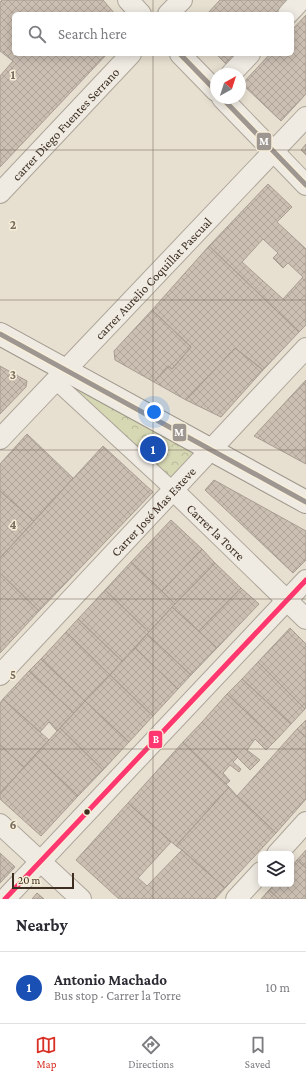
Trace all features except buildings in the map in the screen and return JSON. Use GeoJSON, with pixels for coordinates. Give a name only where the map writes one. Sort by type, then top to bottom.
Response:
{"type":"FeatureCollection","features":[{"type":"Feature","properties":{"kind":"main road"},"geometry":{"type":"LineString","coordinates":[[0,334],[60,375],[118,399],[306,502]]}},
{"type":"Feature","properties":{"kind":"street"},"geometry":{"type":"LineString","coordinates":[[128,0],[139,12]]}},
{"type":"Feature","properties":{"kind":"street"},"geometry":{"type":"LineString","coordinates":[[170,12],[182,0]]}},
{"type":"Feature","properties":{"kind":"street"},"geometry":{"type":"LineString","coordinates":[[290,12],[301,0]]}},
{"type":"Feature","properties":{"kind":"street","name":"carrer Diego Fuentes Serrano"},"geometry":{"type":"LineString","coordinates":[[0,194],[129,56]]}},
{"type":"Feature","properties":{"kind":"street"},"geometry":{"type":"LineString","coordinates":[[182,56],[210,86]]}},
{"type":"Feature","properties":{"kind":"street"},"geometry":{"type":"LineString","coordinates":[[237,68],[248,56]]}},
{"type":"Feature","properties":{"kind":"street"},"geometry":{"type":"LineString","coordinates":[[228,104],[306,185]]}},
{"type":"Feature","properties":{"kind":"street","name":"carrer Aurelio Coquillat Pascual"},"geometry":{"type":"LineString","coordinates":[[0,439],[306,117]]}},
{"type":"Feature","properties":{"kind":"street","name":"Carrer José Mas Esteve"},"geometry":{"type":"LineString","coordinates":[[0,675],[306,348]]}},
{"type":"Feature","properties":{"kind":"street","name":"Carrer la Torre"},"geometry":{"type":"LineString","coordinates":[[60,375],[173,490],[306,619]]}},
{"type":"Feature","properties":{"kind":"street"},"geometry":{"type":"LineString","coordinates":[[5,899],[306,580]]}},
{"type":"Feature","properties":{"kind":"street"},"geometry":{"type":"LineString","coordinates":[[280,851],[306,822]]}},
{"type":"Feature","properties":{"kind":"street"},"geometry":{"type":"LineString","coordinates":[[0,824],[81,899]]}},
{"type":"Feature","properties":{"kind":"street"},"geometry":{"type":"LineString","coordinates":[[236,899],[258,875]]}},
{"type":"Feature","properties":{"kind":"green space"},"geometry":{"type":"Polygon","coordinates":[[[67,382],[204,450],[173,484],[67,382]]]}},
{"type":"Feature","properties":{"kind":"transit line","name":"M"},"geometry":{"type":"LineString","coordinates":[[182,56],[210,85]]}},
{"type":"Feature","properties":{"kind":"transit line","name":"M"},"geometry":{"type":"LineString","coordinates":[[228,104],[306,185]]}},
{"type":"Feature","properties":{"kind":"transit line","name":"M"},"geometry":{"type":"LineString","coordinates":[[0,334],[306,502]]}},
{"type":"Feature","properties":{"kind":"transit line","name":"B"},"geometry":{"type":"LineString","coordinates":[[5,899],[306,580]]}},
{"type":"Feature","properties":{"kind":"place","name":"Antonio Machado"},"geometry":{"type":"Point","coordinates":[153,449]}}]}
